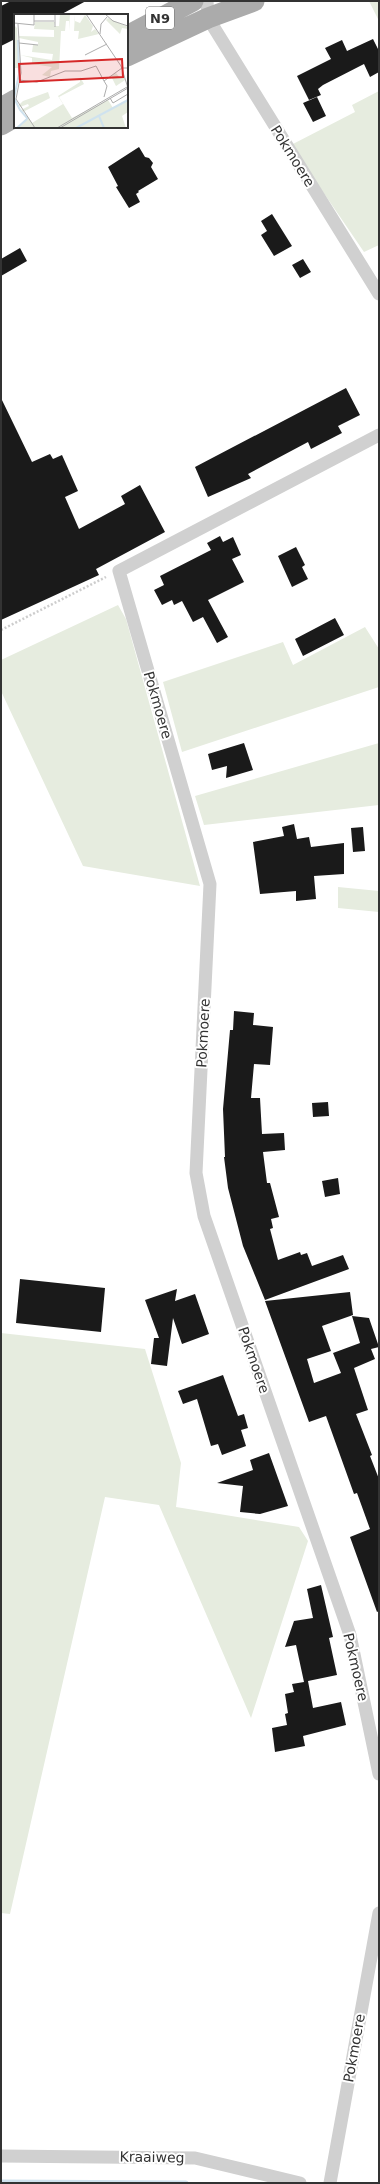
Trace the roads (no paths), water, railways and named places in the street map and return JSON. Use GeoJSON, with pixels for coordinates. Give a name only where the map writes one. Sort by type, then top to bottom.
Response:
{"type":"FeatureCollection","features":[{"type":"Feature","properties":{"kind":"main road","name":"N9"},"geometry":{"type":"LineString","coordinates":[[128,35],[193,1]]}},
{"type":"Feature","properties":{"kind":"main road","name":"N9"},"geometry":{"type":"LineString","coordinates":[[128,55],[207,10],[254,1]]}},
{"type":"Feature","properties":{"kind":"main road"},"geometry":{"type":"LineString","coordinates":[[1,108],[14,101]]}},
{"type":"Feature","properties":{"kind":"main road"},"geometry":{"type":"LineString","coordinates":[[1,125],[14,118]]}},
{"type":"Feature","properties":{"kind":"street","name":"Pokmoere"},"geometry":{"type":"LineString","coordinates":[[207,10],[379,294]]}},
{"type":"Feature","properties":{"kind":"street","name":"Pokmoere"},"geometry":{"type":"LineString","coordinates":[[379,435],[119,571],[210,884],[196,1174],[204,1216],[350,1635],[379,1774]]}},
{"type":"Feature","properties":{"kind":"street","name":"Pokmoere"},"geometry":{"type":"LineString","coordinates":[[330,2183],[379,1912]]}},
{"type":"Feature","properties":{"kind":"street","name":"Kraaiweg"},"geometry":{"type":"LineString","coordinates":[[1,2156],[195,2158],[300,2183]]}},
{"type":"Feature","properties":{"kind":"waterway"},"geometry":{"type":"LineString","coordinates":[[1,2182],[186,2183]]}}]}
